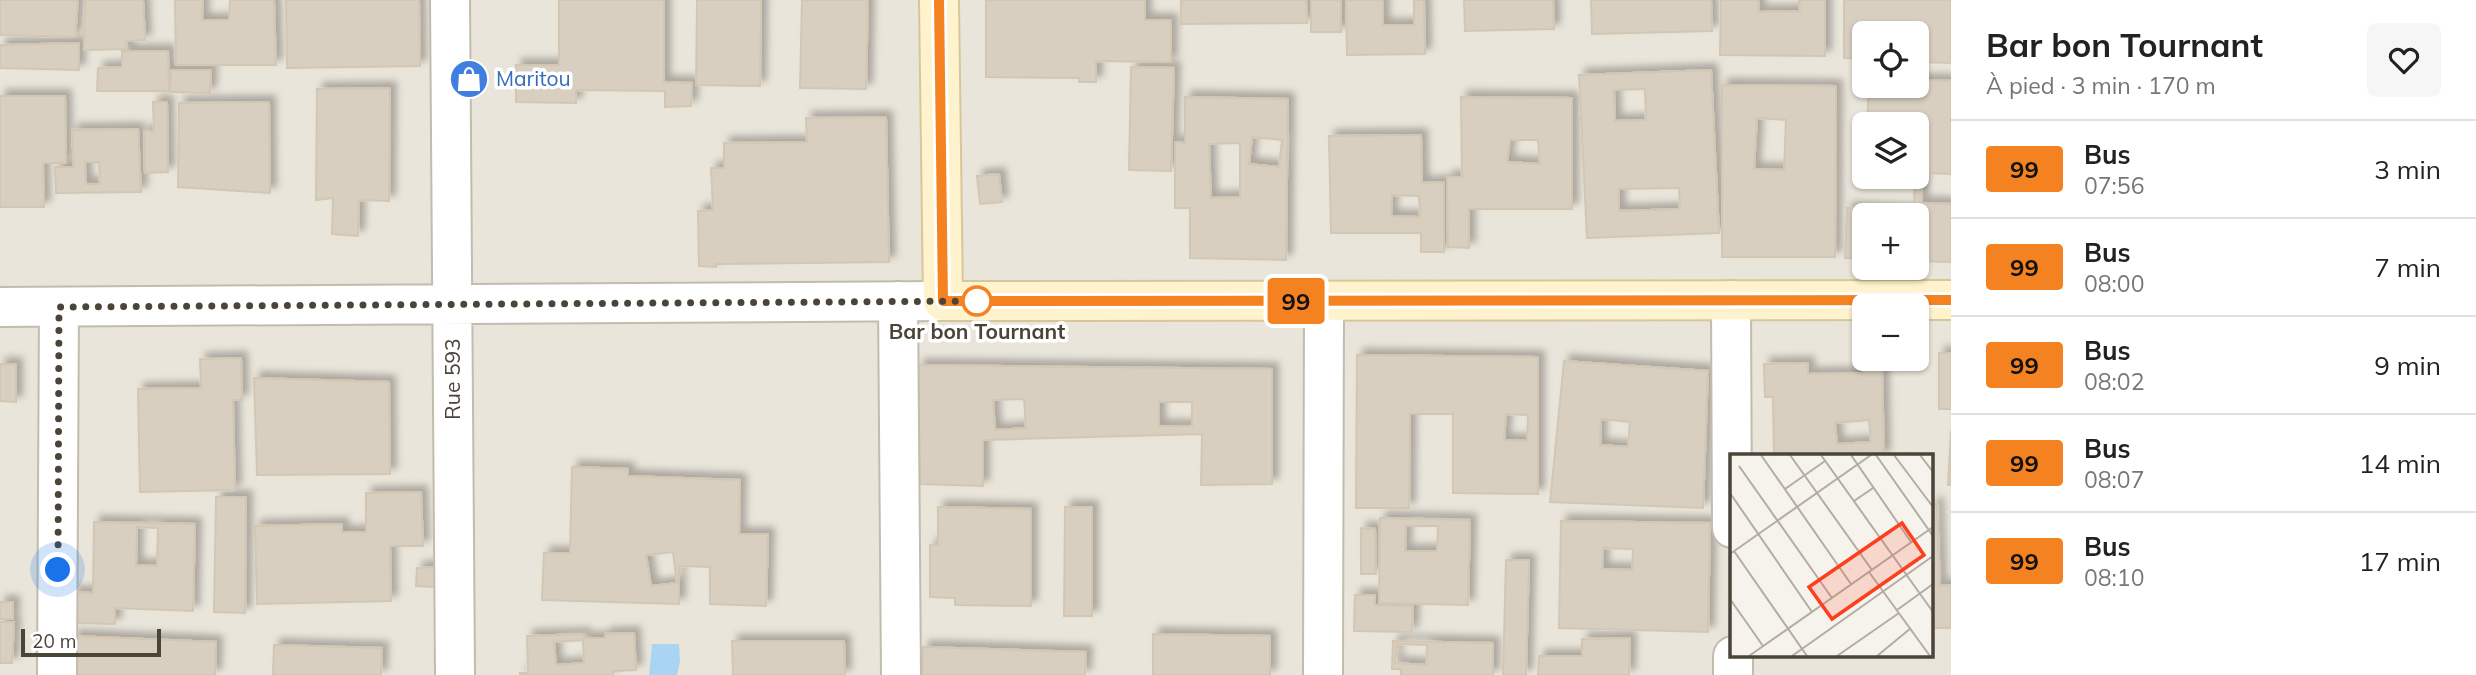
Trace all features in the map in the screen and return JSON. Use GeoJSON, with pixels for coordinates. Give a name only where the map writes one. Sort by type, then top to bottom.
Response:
{"type":"FeatureCollection","features":[{"type":"Feature","properties":{"kind":"street","name":"Rue 593"},"geometry":{"type":"LineString","coordinates":[[450,0],[455,675]]}},
{"type":"Feature","properties":{"kind":"street"},"geometry":{"type":"LineString","coordinates":[[939,0],[943,301]]}},
{"type":"Feature","properties":{"kind":"street"},"geometry":{"type":"LineString","coordinates":[[1731,300],[1732,454]]}},
{"type":"Feature","properties":{"kind":"street"},"geometry":{"type":"LineString","coordinates":[[0,307],[898,301],[1951,300]]}},
{"type":"Feature","properties":{"kind":"street"},"geometry":{"type":"LineString","coordinates":[[898,301],[901,675]]}},
{"type":"Feature","properties":{"kind":"street"},"geometry":{"type":"LineString","coordinates":[[1323,675],[1324,301]]}},
{"type":"Feature","properties":{"kind":"street"},"geometry":{"type":"LineString","coordinates":[[57,675],[59,307]]}},
{"type":"Feature","properties":{"kind":"shaded area"},"geometry":{"type":"Polygon","coordinates":[[[0,0],[1951,0],[1951,675],[0,675],[0,0]]]}},
{"type":"Feature","properties":{"kind":"water"},"geometry":{"type":"Polygon","coordinates":[[[652,644],[679,644],[677,675],[649,675],[652,644]]]}},
{"type":"Feature","properties":{"kind":"building"},"geometry":{"type":"Polygon","coordinates":[[[0,0],[78,0],[75,37],[0,35],[0,0]]]}},
{"type":"Feature","properties":{"kind":"building"},"geometry":{"type":"Polygon","coordinates":[[[85,0],[143,0],[145,40],[126,41],[127,49],[84,50],[85,0]]]}},
{"type":"Feature","properties":{"kind":"building"},"geometry":{"type":"Polygon","coordinates":[[[175,0],[203,0],[202,20],[229,20],[230,0],[274,0],[276,65],[176,65],[175,0]]]}},
{"type":"Feature","properties":{"kind":"building"},"geometry":{"type":"Polygon","coordinates":[[[286,0],[419,0],[420,66],[287,68],[286,0]]]}},
{"type":"Feature","properties":{"kind":"building"},"geometry":{"type":"Polygon","coordinates":[[[559,0],[664,0],[664,82],[692,83],[691,106],[665,107],[665,91],[576,90],[576,103],[516,102],[516,65],[559,65],[559,0]]]}},
{"type":"Feature","properties":{"kind":"building"},"geometry":{"type":"Polygon","coordinates":[[[697,0],[761,0],[760,86],[696,85],[697,0]]]}},
{"type":"Feature","properties":{"kind":"building"},"geometry":{"type":"Polygon","coordinates":[[[802,0],[868,0],[866,89],[800,88],[802,0]]]}},
{"type":"Feature","properties":{"kind":"building"},"geometry":{"type":"Polygon","coordinates":[[[986,0],[1145,0],[1145,20],[1171,20],[1171,62],[1096,61],[1096,82],[1079,82],[1079,78],[986,77],[986,0]]]}},
{"type":"Feature","properties":{"kind":"building"},"geometry":{"type":"Polygon","coordinates":[[[1181,0],[1306,0],[1307,23],[1181,24],[1181,0]]]}},
{"type":"Feature","properties":{"kind":"building"},"geometry":{"type":"Polygon","coordinates":[[[1311,0],[1341,0],[1341,32],[1311,32],[1311,0]]]}},
{"type":"Feature","properties":{"kind":"building"},"geometry":{"type":"Polygon","coordinates":[[[1346,0],[1383,0],[1383,25],[1414,25],[1414,0],[1424,0],[1425,54],[1347,55],[1346,0]]]}},
{"type":"Feature","properties":{"kind":"building"},"geometry":{"type":"Polygon","coordinates":[[[1464,0],[1553,0],[1554,29],[1465,31],[1464,0]]]}},
{"type":"Feature","properties":{"kind":"building"},"geometry":{"type":"Polygon","coordinates":[[[1591,0],[1711,0],[1712,31],[1592,34],[1591,0]]]}},
{"type":"Feature","properties":{"kind":"building"},"geometry":{"type":"Polygon","coordinates":[[[1721,0],[1758,0],[1759,12],[1800,11],[1799,0],[1825,0],[1825,56],[1720,55],[1721,0]]]}},
{"type":"Feature","properties":{"kind":"building"},"geometry":{"type":"Polygon","coordinates":[[[1844,0],[1951,0],[1951,63],[1929,62],[1929,21],[1852,21],[1852,58],[1844,58],[1844,0]]]}},
{"type":"Feature","properties":{"kind":"building"},"geometry":{"type":"Polygon","coordinates":[[[79,43],[79,70],[0,68],[0,45],[79,43]]]}},
{"type":"Feature","properties":{"kind":"building"},"geometry":{"type":"Polygon","coordinates":[[[122,51],[168,51],[169,91],[97,91],[98,68],[122,67],[122,51]]]}},
{"type":"Feature","properties":{"kind":"building"},"geometry":{"type":"Polygon","coordinates":[[[1131,67],[1174,68],[1171,171],[1129,170],[1131,67]]]}},
{"type":"Feature","properties":{"kind":"building"},"geometry":{"type":"Polygon","coordinates":[[[171,70],[211,70],[210,93],[170,92],[171,70]]]}},
{"type":"Feature","properties":{"kind":"building"},"geometry":{"type":"Polygon","coordinates":[[[1711,70],[1719,233],[1587,238],[1579,75],[1711,70]],[[1645,89],[1614,90],[1615,121],[1646,120],[1645,89]],[[1679,188],[1619,189],[1619,211],[1680,209],[1679,188]]]}},
{"type":"Feature","properties":{"kind":"building"},"geometry":{"type":"Polygon","coordinates":[[[1929,80],[1951,81],[1951,174],[1929,173],[1929,112],[1868,112],[1868,98],[1929,98],[1929,80]]]}},
{"type":"Feature","properties":{"kind":"building"},"geometry":{"type":"Polygon","coordinates":[[[1722,85],[1836,86],[1835,257],[1722,257],[1722,85]],[[1757,118],[1754,169],[1784,170],[1786,120],[1757,118]]]}},
{"type":"Feature","properties":{"kind":"building"},"geometry":{"type":"Polygon","coordinates":[[[390,88],[389,201],[359,200],[358,236],[332,234],[333,198],[316,200],[317,89],[390,88]]]}},
{"type":"Feature","properties":{"kind":"building"},"geometry":{"type":"Polygon","coordinates":[[[0,96],[65,96],[66,163],[43,163],[44,207],[0,207],[0,96]]]}},
{"type":"Feature","properties":{"kind":"building"},"geometry":{"type":"Polygon","coordinates":[[[1185,97],[1288,99],[1286,260],[1190,258],[1190,208],[1175,208],[1175,142],[1185,143],[1185,97]],[[1252,137],[1249,164],[1279,167],[1282,140],[1252,137]],[[1240,143],[1209,144],[1211,198],[1240,197],[1240,143]]]}},
{"type":"Feature","properties":{"kind":"building"},"geometry":{"type":"Polygon","coordinates":[[[1461,97],[1572,98],[1572,209],[1469,209],[1469,248],[1448,247],[1447,177],[1462,177],[1461,97]],[[1510,140],[1507,162],[1540,164],[1538,140],[1510,140]]]}},
{"type":"Feature","properties":{"kind":"building"},"geometry":{"type":"Polygon","coordinates":[[[153,102],[167,102],[168,172],[145,173],[144,131],[154,131],[153,102]]]}},
{"type":"Feature","properties":{"kind":"building"},"geometry":{"type":"Polygon","coordinates":[[[269,102],[270,193],[178,187],[179,103],[269,102]]]}},
{"type":"Feature","properties":{"kind":"building"},"geometry":{"type":"Polygon","coordinates":[[[886,117],[889,262],[699,266],[698,211],[713,210],[711,168],[724,168],[724,143],[807,142],[806,118],[886,117]]]}},
{"type":"Feature","properties":{"kind":"building"},"geometry":{"type":"Polygon","coordinates":[[[138,129],[141,192],[56,193],[55,167],[74,167],[72,130],[138,129]],[[85,162],[86,184],[100,184],[99,162],[85,162]]]}},
{"type":"Feature","properties":{"kind":"building"},"geometry":{"type":"Polygon","coordinates":[[[1421,135],[1422,183],[1444,182],[1444,252],[1421,252],[1421,233],[1331,233],[1329,136],[1421,135]],[[1392,195],[1391,216],[1420,217],[1419,196],[1392,195]]]}},
{"type":"Feature","properties":{"kind":"building"},"geometry":{"type":"Polygon","coordinates":[[[999,174],[1002,202],[980,204],[977,176],[999,174]]]}},
{"type":"Feature","properties":{"kind":"building"},"geometry":{"type":"Polygon","coordinates":[[[1915,189],[1922,189],[1922,203],[1914,203],[1915,189]]]}},
{"type":"Feature","properties":{"kind":"building"},"geometry":{"type":"Polygon","coordinates":[[[1929,203],[1951,204],[1951,262],[1929,261],[1929,203]]]}},
{"type":"Feature","properties":{"kind":"building"},"geometry":{"type":"Polygon","coordinates":[[[1847,208],[1852,208],[1852,258],[1845,258],[1847,208]]]}},
{"type":"Feature","properties":{"kind":"building"},"geometry":{"type":"Polygon","coordinates":[[[1939,353],[1951,353],[1951,409],[1939,409],[1939,353]]]}},
{"type":"Feature","properties":{"kind":"building"},"geometry":{"type":"Polygon","coordinates":[[[1357,355],[1538,357],[1538,494],[1453,493],[1453,414],[1410,414],[1409,508],[1356,508],[1357,355]],[[1506,414],[1504,440],[1527,441],[1528,415],[1506,414]]]}},
{"type":"Feature","properties":{"kind":"building"},"geometry":{"type":"Polygon","coordinates":[[[241,358],[242,400],[233,400],[235,490],[140,492],[138,389],[201,388],[200,359],[241,358]]]}},
{"type":"Feature","properties":{"kind":"building"},"geometry":{"type":"Polygon","coordinates":[[[1564,361],[1708,371],[1703,508],[1550,502],[1564,361]],[[1601,419],[1600,445],[1628,447],[1630,422],[1601,419]]]}},
{"type":"Feature","properties":{"kind":"building"},"geometry":{"type":"Polygon","coordinates":[[[1808,363],[1808,374],[1882,371],[1884,454],[1774,454],[1773,397],[1765,397],[1764,364],[1808,363]],[[1869,420],[1835,423],[1837,444],[1871,442],[1869,420]]]}},
{"type":"Feature","properties":{"kind":"building"},"geometry":{"type":"Polygon","coordinates":[[[0,364],[16,364],[16,402],[0,401],[0,364]]]}},
{"type":"Feature","properties":{"kind":"building"},"geometry":{"type":"Polygon","coordinates":[[[918,365],[1272,369],[1272,484],[1201,485],[1202,434],[983,440],[983,486],[920,484],[918,365]],[[1024,399],[993,400],[995,430],[1026,428],[1024,399]],[[1159,402],[1159,426],[1192,426],[1192,402],[1159,402]]]}},
{"type":"Feature","properties":{"kind":"building"},"geometry":{"type":"Polygon","coordinates":[[[254,378],[389,382],[390,474],[257,475],[254,378]]]}},
{"type":"Feature","properties":{"kind":"building"},"geometry":{"type":"Polygon","coordinates":[[[1951,431],[1951,485],[1948,485],[1951,431]]]}},
{"type":"Feature","properties":{"kind":"building"},"geometry":{"type":"Polygon","coordinates":[[[572,467],[628,469],[628,476],[740,480],[739,534],[768,534],[766,606],[710,604],[710,567],[679,566],[679,604],[542,600],[544,553],[570,553],[572,467]],[[673,552],[646,555],[651,586],[677,583],[673,552]]]}},
{"type":"Feature","properties":{"kind":"building"},"geometry":{"type":"Polygon","coordinates":[[[421,492],[423,546],[390,546],[391,601],[257,604],[255,526],[342,524],[342,532],[366,532],[366,493],[421,492]]]}},
{"type":"Feature","properties":{"kind":"building"},"geometry":{"type":"Polygon","coordinates":[[[216,497],[246,497],[245,613],[214,612],[216,497]]]}},
{"type":"Feature","properties":{"kind":"building"},"geometry":{"type":"Polygon","coordinates":[[[1934,504],[1937,504],[1940,586],[1951,585],[1951,628],[1934,628],[1934,504]]]}},
{"type":"Feature","properties":{"kind":"building"},"geometry":{"type":"Polygon","coordinates":[[[938,507],[1031,509],[1031,606],[955,605],[955,598],[930,597],[930,545],[938,545],[938,507]]]}},
{"type":"Feature","properties":{"kind":"building"},"geometry":{"type":"Polygon","coordinates":[[[1065,507],[1092,507],[1092,616],[1064,616],[1065,507]]]}},
{"type":"Feature","properties":{"kind":"building"},"geometry":{"type":"Polygon","coordinates":[[[1380,518],[1470,520],[1468,605],[1379,603],[1380,518]],[[1406,526],[1405,551],[1437,551],[1438,526],[1406,526]]]}},
{"type":"Feature","properties":{"kind":"building"},"geometry":{"type":"Polygon","coordinates":[[[1561,521],[1710,523],[1708,632],[1559,628],[1561,521]],[[1603,548],[1602,569],[1632,570],[1633,549],[1603,548]]]}},
{"type":"Feature","properties":{"kind":"building"},"geometry":{"type":"Polygon","coordinates":[[[94,522],[195,524],[193,611],[115,608],[115,624],[71,623],[72,592],[93,593],[94,522]],[[137,527],[136,565],[157,566],[158,528],[137,527]]]}},
{"type":"Feature","properties":{"kind":"building"},"geometry":{"type":"Polygon","coordinates":[[[1361,528],[1375,529],[1376,574],[1361,574],[1361,528]]]}},
{"type":"Feature","properties":{"kind":"building"},"geometry":{"type":"Polygon","coordinates":[[[1506,560],[1529,560],[1526,675],[1503,675],[1506,560]]]}},
{"type":"Feature","properties":{"kind":"building"},"geometry":{"type":"Polygon","coordinates":[[[435,567],[435,587],[416,586],[417,568],[435,567]]]}},
{"type":"Feature","properties":{"kind":"building"},"geometry":{"type":"Polygon","coordinates":[[[1355,595],[1375,595],[1375,605],[1413,606],[1412,632],[1354,631],[1355,595]]]}},
{"type":"Feature","properties":{"kind":"building"},"geometry":{"type":"Polygon","coordinates":[[[0,602],[13,602],[13,619],[0,619],[0,602]]]}},
{"type":"Feature","properties":{"kind":"building"},"geometry":{"type":"Polygon","coordinates":[[[0,622],[14,622],[12,663],[0,663],[0,622]]]}},
{"type":"Feature","properties":{"kind":"building"},"geometry":{"type":"Polygon","coordinates":[[[634,633],[636,670],[614,671],[613,675],[520,675],[528,673],[527,636],[584,634],[584,638],[605,638],[605,634],[634,633]],[[583,640],[554,642],[556,665],[584,663],[583,640]]]}},
{"type":"Feature","properties":{"kind":"building"},"geometry":{"type":"Polygon","coordinates":[[[1153,634],[1270,636],[1270,675],[1153,675],[1153,634]]]}},
{"type":"Feature","properties":{"kind":"building"},"geometry":{"type":"Polygon","coordinates":[[[73,636],[216,642],[215,675],[71,675],[73,636]]]}},
{"type":"Feature","properties":{"kind":"building"},"geometry":{"type":"Polygon","coordinates":[[[1630,638],[1629,675],[1538,675],[1539,656],[1582,656],[1582,639],[1630,638]]]}},
{"type":"Feature","properties":{"kind":"building"},"geometry":{"type":"Polygon","coordinates":[[[732,641],[844,641],[845,675],[733,675],[732,641]]]}},
{"type":"Feature","properties":{"kind":"building"},"geometry":{"type":"Polygon","coordinates":[[[1393,641],[1493,643],[1493,675],[1401,675],[1401,669],[1392,669],[1393,641]],[[1397,644],[1395,663],[1426,665],[1427,645],[1397,644]]]}},
{"type":"Feature","properties":{"kind":"building"},"geometry":{"type":"Polygon","coordinates":[[[274,645],[382,648],[381,675],[273,675],[274,645]]]}},
{"type":"Feature","properties":{"kind":"building"},"geometry":{"type":"Polygon","coordinates":[[[923,647],[1086,652],[1085,675],[922,675],[923,647]]]}},
{"type":"Feature","properties":{"kind":"bus line","name":"99"},"geometry":{"type":"LineString","coordinates":[[939,0],[943,301],[1951,300]]}},
{"type":"Feature","properties":{"kind":"place","name":"Maritou"},"geometry":{"type":"Point","coordinates":[469,79]}},
{"type":"Feature","properties":{"kind":"place","name":"Bar bon Tournant"},"geometry":{"type":"Point","coordinates":[977,301]}},
{"type":"Feature","properties":{"kind":"route"},"geometry":{"type":"LineString","coordinates":[[58,570],[59,307],[977,301]]}}]}
